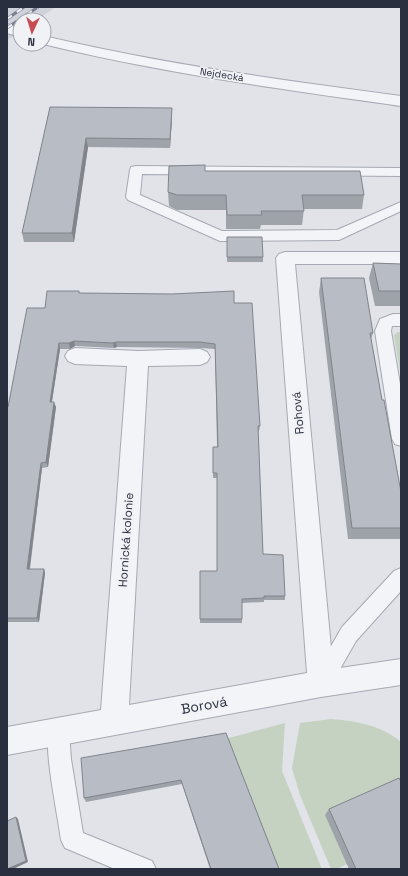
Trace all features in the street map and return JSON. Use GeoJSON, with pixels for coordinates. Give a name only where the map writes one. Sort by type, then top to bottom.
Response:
{"type":"FeatureCollection","features":[{"type":"Feature","properties":{"kind":"street","name":"Nejdecká"},"geometry":{"type":"LineString","coordinates":[[52,42],[100,54],[276,83],[401,101]]}},
{"type":"Feature","properties":{"kind":"street"},"geometry":{"type":"LineString","coordinates":[[285,258],[401,258]]}},
{"type":"Feature","properties":{"kind":"street","name":"Rohová"},"geometry":{"type":"LineString","coordinates":[[285,258],[321,684]]}},
{"type":"Feature","properties":{"kind":"street"},"geometry":{"type":"LineString","coordinates":[[75,356],[138,359],[200,357]]}},
{"type":"Feature","properties":{"kind":"street","name":"Hornická kolonie"},"geometry":{"type":"LineString","coordinates":[[114,721],[138,359]]}},
{"type":"Feature","properties":{"kind":"street","name":"Borová"},"geometry":{"type":"LineString","coordinates":[[7,741],[321,684],[400,675]]}},
{"type":"Feature","properties":{"kind":"lane"},"geometry":{"type":"LineString","coordinates":[[401,172],[136,170],[133,197],[220,236],[339,235],[401,206]]}},
{"type":"Feature","properties":{"kind":"lane"},"geometry":{"type":"LineString","coordinates":[[280,236],[285,258]]}},
{"type":"Feature","properties":{"kind":"lane"},"geometry":{"type":"LineString","coordinates":[[401,320],[393,320],[385,324],[383,331],[401,439]]}},
{"type":"Feature","properties":{"kind":"lane"},"geometry":{"type":"LineString","coordinates":[[321,684],[348,634],[401,577]]}},
{"type":"Feature","properties":{"kind":"lane"},"geometry":{"type":"LineString","coordinates":[[58,732],[60,759],[73,840],[144,869]]}},
{"type":"Feature","properties":{"kind":"shaded area"},"geometry":{"type":"Polygon","coordinates":[[[7,7],[56,7],[49,12],[12,12],[12,37],[7,40],[7,7]]]}},
{"type":"Feature","properties":{"kind":"green space"},"geometry":{"type":"Polygon","coordinates":[[[401,332],[401,377],[394,335],[401,332]]]}},
{"type":"Feature","properties":{"kind":"green space"},"geometry":{"type":"Polygon","coordinates":[[[331,719],[368,725],[393,736],[401,742],[401,801],[347,864],[337,869],[331,869],[300,795],[292,768],[300,723],[331,719]]]}},
{"type":"Feature","properties":{"kind":"green space"},"geometry":{"type":"Polygon","coordinates":[[[285,723],[282,771],[322,869],[276,869],[225,739],[285,723]]]}},
{"type":"Feature","properties":{"kind":"building"},"geometry":{"type":"Polygon","coordinates":[[[50,107],[172,108],[170,139],[86,138],[72,233],[22,233],[50,107]]]}},
{"type":"Feature","properties":{"kind":"building"},"geometry":{"type":"Polygon","coordinates":[[[205,165],[205,171],[360,171],[364,195],[302,195],[304,211],[261,211],[262,215],[227,215],[226,195],[177,195],[168,192],[169,166],[205,165]]]}},
{"type":"Feature","properties":{"kind":"building"},"geometry":{"type":"Polygon","coordinates":[[[227,237],[262,237],[263,257],[227,257],[227,237]]]}},
{"type":"Feature","properties":{"kind":"building"},"geometry":{"type":"Polygon","coordinates":[[[373,263],[401,264],[401,291],[379,291],[373,263]]]}},
{"type":"Feature","properties":{"kind":"building"},"geometry":{"type":"Polygon","coordinates":[[[321,278],[364,278],[373,333],[370,333],[401,492],[401,528],[352,528],[321,278]]]}},
{"type":"Feature","properties":{"kind":"building"},"geometry":{"type":"Polygon","coordinates":[[[47,291],[79,291],[79,293],[172,294],[234,291],[234,303],[252,303],[260,426],[258,426],[263,554],[283,555],[285,596],[264,596],[264,598],[242,599],[242,619],[200,619],[200,571],[217,571],[217,473],[213,473],[213,447],[218,447],[215,344],[200,342],[113,343],[74,341],[69,343],[59,343],[50,402],[54,402],[46,462],[41,463],[27,569],[44,569],[37,618],[7,618],[7,407],[27,308],[45,308],[47,291]]]}},
{"type":"Feature","properties":{"kind":"building"},"geometry":{"type":"Polygon","coordinates":[[[226,733],[279,869],[211,869],[181,780],[84,798],[81,758],[226,733]]]}},
{"type":"Feature","properties":{"kind":"building"},"geometry":{"type":"Polygon","coordinates":[[[399,778],[401,782],[401,869],[356,869],[329,809],[399,778]]]}},
{"type":"Feature","properties":{"kind":"building"},"geometry":{"type":"Polygon","coordinates":[[[16,817],[26,861],[7,869],[7,821],[16,817]]]}},
{"type":"Feature","properties":{"kind":"railway"},"geometry":{"type":"LineString","coordinates":[[7,19],[24,7]]}},
{"type":"Feature","properties":{"kind":"railway"},"geometry":{"type":"LineString","coordinates":[[7,28],[38,7]]}}]}
